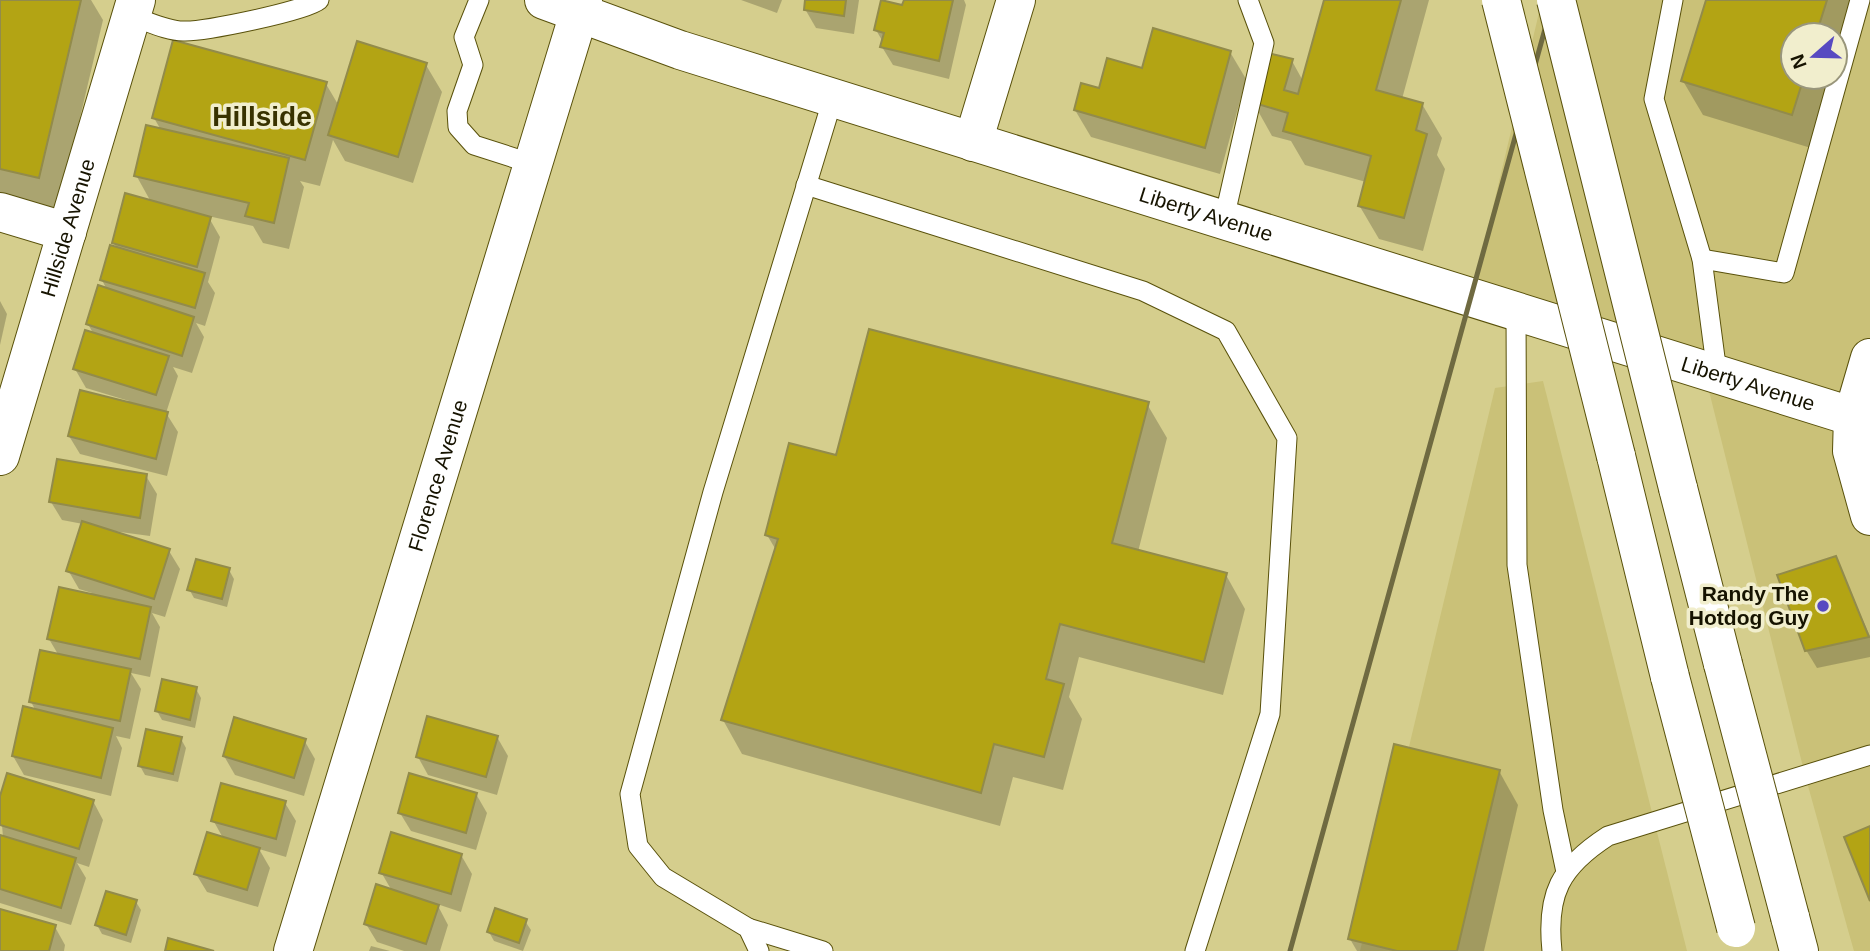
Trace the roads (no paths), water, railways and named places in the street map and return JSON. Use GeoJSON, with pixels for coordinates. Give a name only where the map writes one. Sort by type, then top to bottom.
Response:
{"type":"FeatureCollection","features":[{"type":"Feature","properties":{"kind":"main road"},"geometry":{"type":"LineString","coordinates":[[972,142],[1016,0]]}},
{"type":"Feature","properties":{"kind":"main road"},"geometry":{"type":"LineString","coordinates":[[1501,0],[1670,677],[1739,939]]}},
{"type":"Feature","properties":{"kind":"main road"},"geometry":{"type":"LineString","coordinates":[[1556,0],[1678,488],[1794,934]]}},
{"type":"Feature","properties":{"kind":"main road","name":"Florence Avenue"},"geometry":{"type":"LineString","coordinates":[[293,951],[533,164],[569,4]]}},
{"type":"Feature","properties":{"kind":"main road","name":"Liberty Avenue"},"geometry":{"type":"LineString","coordinates":[[569,4],[680,50],[1862,419]]}},
{"type":"Feature","properties":{"kind":"main road","name":"Hillside Avenue"},"geometry":{"type":"LineString","coordinates":[[0,456],[134,8]]}},
{"type":"Feature","properties":{"kind":"main road"},"geometry":{"type":"LineString","coordinates":[[0,212],[67,232]]}},
{"type":"Feature","properties":{"kind":"main road"},"geometry":{"type":"LineString","coordinates":[[1870,358],[1862,419],[1852,451],[1870,516]]}},
{"type":"Feature","properties":{"kind":"lane"},"geometry":{"type":"LineString","coordinates":[[134,8],[183,31],[275,15],[312,6],[319,0]]}},
{"type":"Feature","properties":{"kind":"lane"},"geometry":{"type":"LineString","coordinates":[[479,0],[464,37],[473,65],[457,111],[458,127],[474,145],[533,164]]}},
{"type":"Feature","properties":{"kind":"lane"},"geometry":{"type":"LineString","coordinates":[[1224,219],[1264,43],[1248,0]]}},
{"type":"Feature","properties":{"kind":"lane"},"geometry":{"type":"LineString","coordinates":[[1673,0],[1654,99],[1702,259],[1717,373]]}},
{"type":"Feature","properties":{"kind":"lane"},"geometry":{"type":"LineString","coordinates":[[1702,259],[1784,273],[1860,0]]}},
{"type":"Feature","properties":{"kind":"lane"},"geometry":{"type":"LineString","coordinates":[[823,951],[748,928],[663,877],[638,846],[630,794],[713,492],[832,98]]}},
{"type":"Feature","properties":{"kind":"lane"},"geometry":{"type":"LineString","coordinates":[[806,185],[1143,291],[1226,331],[1287,438],[1270,714],[1195,951]]}},
{"type":"Feature","properties":{"kind":"lane"},"geometry":{"type":"LineString","coordinates":[[1516,310],[1517,565],[1553,810],[1566,872]]}},
{"type":"Feature","properties":{"kind":"lane"},"geometry":{"type":"LineString","coordinates":[[1552,951],[1548,921],[1551,904],[1566,872],[1592,846],[1629,828],[1870,755]]}},
{"type":"Feature","properties":{"kind":"lane"},"geometry":{"type":"LineString","coordinates":[[748,928],[759,951]]}},
{"type":"Feature","properties":{"kind":"railway"},"geometry":{"type":"LineString","coordinates":[[1290,951],[1553,0]]}},
{"type":"Feature","properties":{"kind":"place","name":"Randy The Hotdog Guy"},"geometry":{"type":"Point","coordinates":[1823,606]}},
{"type":"Feature","properties":{"kind":"district","name":"Hillside"},"geometry":{"type":"Point","coordinates":[262,116]}}]}
